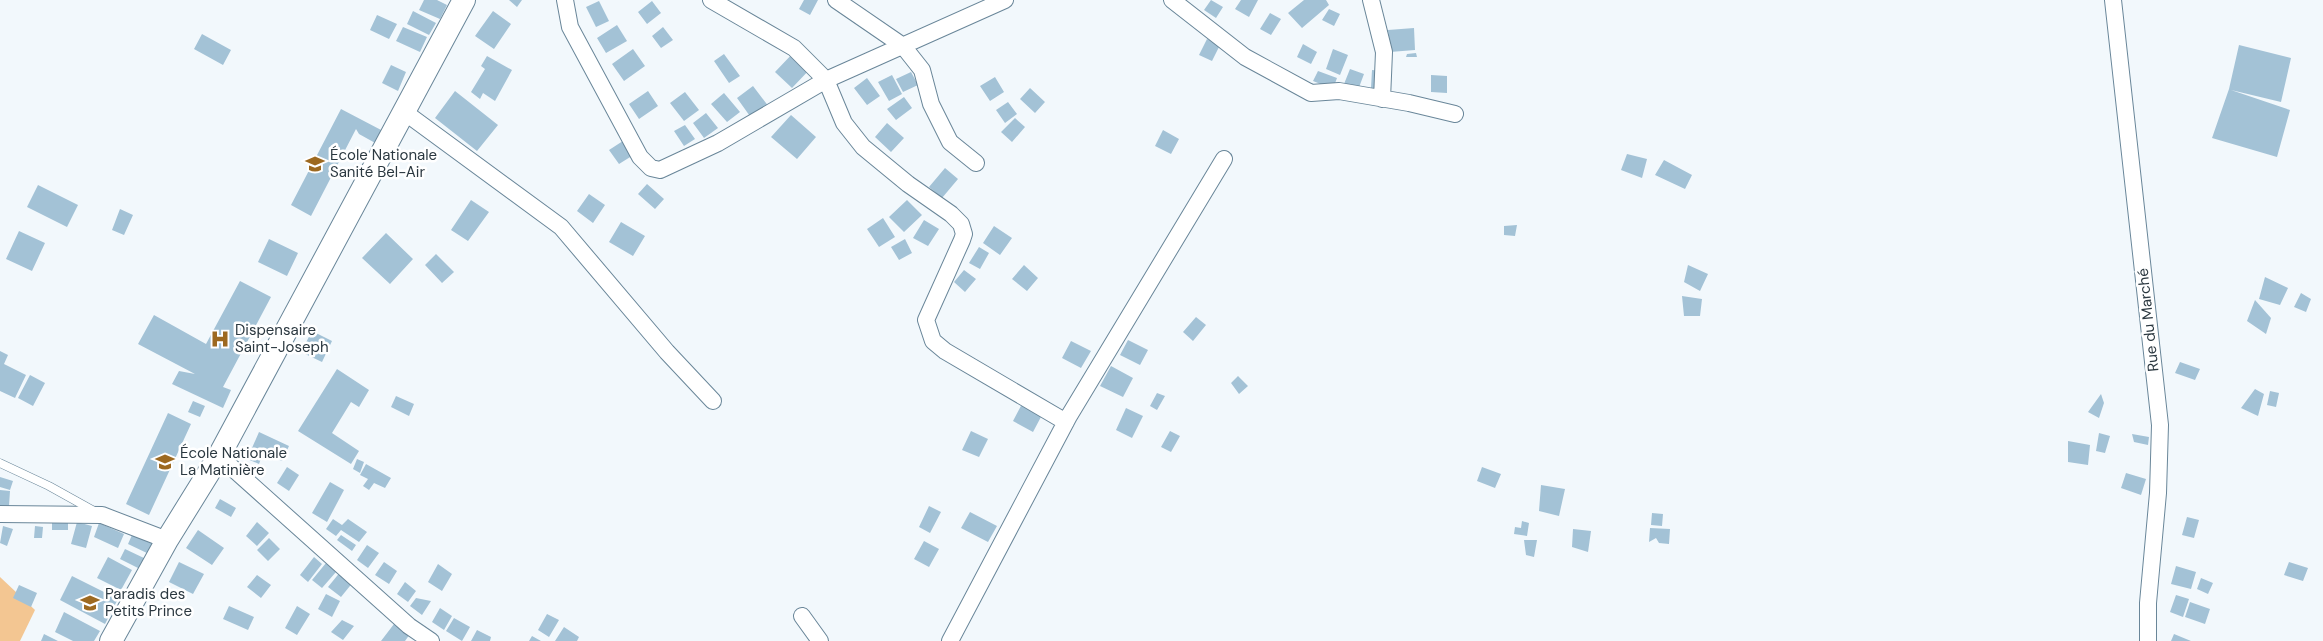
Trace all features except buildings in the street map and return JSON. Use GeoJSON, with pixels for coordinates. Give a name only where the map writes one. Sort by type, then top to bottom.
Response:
{"type":"FeatureCollection","features":[{"type":"Feature","properties":{"kind":"main road"},"geometry":{"type":"LineString","coordinates":[[111,641],[167,540],[219,456],[464,0]]}},
{"type":"Feature","properties":{"kind":"street"},"geometry":{"type":"LineString","coordinates":[[565,0],[570,27],[640,157],[651,168],[660,170],[718,143],[826,80],[997,2]]}},
{"type":"Feature","properties":{"kind":"street"},"geometry":{"type":"LineString","coordinates":[[712,0],[794,48],[826,80],[844,122],[863,147],[908,184],[951,214],[961,224],[964,234],[962,240],[926,320],[934,341],[945,351],[1066,422]]}},
{"type":"Feature","properties":{"kind":"street"},"geometry":{"type":"LineString","coordinates":[[836,0],[903,46],[922,70],[931,104],[950,142],[976,163]]}},
{"type":"Feature","properties":{"kind":"street"},"geometry":{"type":"LineString","coordinates":[[1172,0],[1245,57],[1311,93],[1339,91],[1409,102],[1455,114]]}},
{"type":"Feature","properties":{"kind":"street"},"geometry":{"type":"LineString","coordinates":[[1371,0],[1384,52],[1382,99]]}},
{"type":"Feature","properties":{"kind":"street","name":"Rue du Marché"},"geometry":{"type":"LineString","coordinates":[[2113,0],[2160,425],[2158,493],[2148,603],[2148,641]]}},
{"type":"Feature","properties":{"kind":"street"},"geometry":{"type":"LineString","coordinates":[[403,111],[561,227],[667,352],[714,401]]}},
{"type":"Feature","properties":{"kind":"street"},"geometry":{"type":"LineString","coordinates":[[950,641],[1066,422],[1224,159]]}},
{"type":"Feature","properties":{"kind":"street"},"geometry":{"type":"LineString","coordinates":[[219,456],[409,626],[430,641]]}},
{"type":"Feature","properties":{"kind":"street"},"geometry":{"type":"LineString","coordinates":[[0,514],[102,515],[167,540]]}},
{"type":"Feature","properties":{"kind":"street"},"geometry":{"type":"LineString","coordinates":[[802,616],[820,641]]}},
{"type":"Feature","properties":{"kind":"lane"},"geometry":{"type":"LineString","coordinates":[[0,463],[49,486],[102,515]]}},
{"type":"Feature","properties":{"kind":"shaded area"},"geometry":{"type":"Polygon","coordinates":[[[0,577],[35,610],[20,641],[0,641],[0,577]]]}},
{"type":"Feature","properties":{"kind":"place","name":"École Nationale Sanité Bel-Air"},"geometry":{"type":"Point","coordinates":[315,164]}},
{"type":"Feature","properties":{"kind":"place","name":"Dispensaire Saint-Joseph"},"geometry":{"type":"Point","coordinates":[220,339]}},
{"type":"Feature","properties":{"kind":"place","name":"École Nationale La Matinière"},"geometry":{"type":"Point","coordinates":[165,462]}},
{"type":"Feature","properties":{"kind":"place","name":"Paradis des Petits Prince"},"geometry":{"type":"Point","coordinates":[90,603]}}]}
